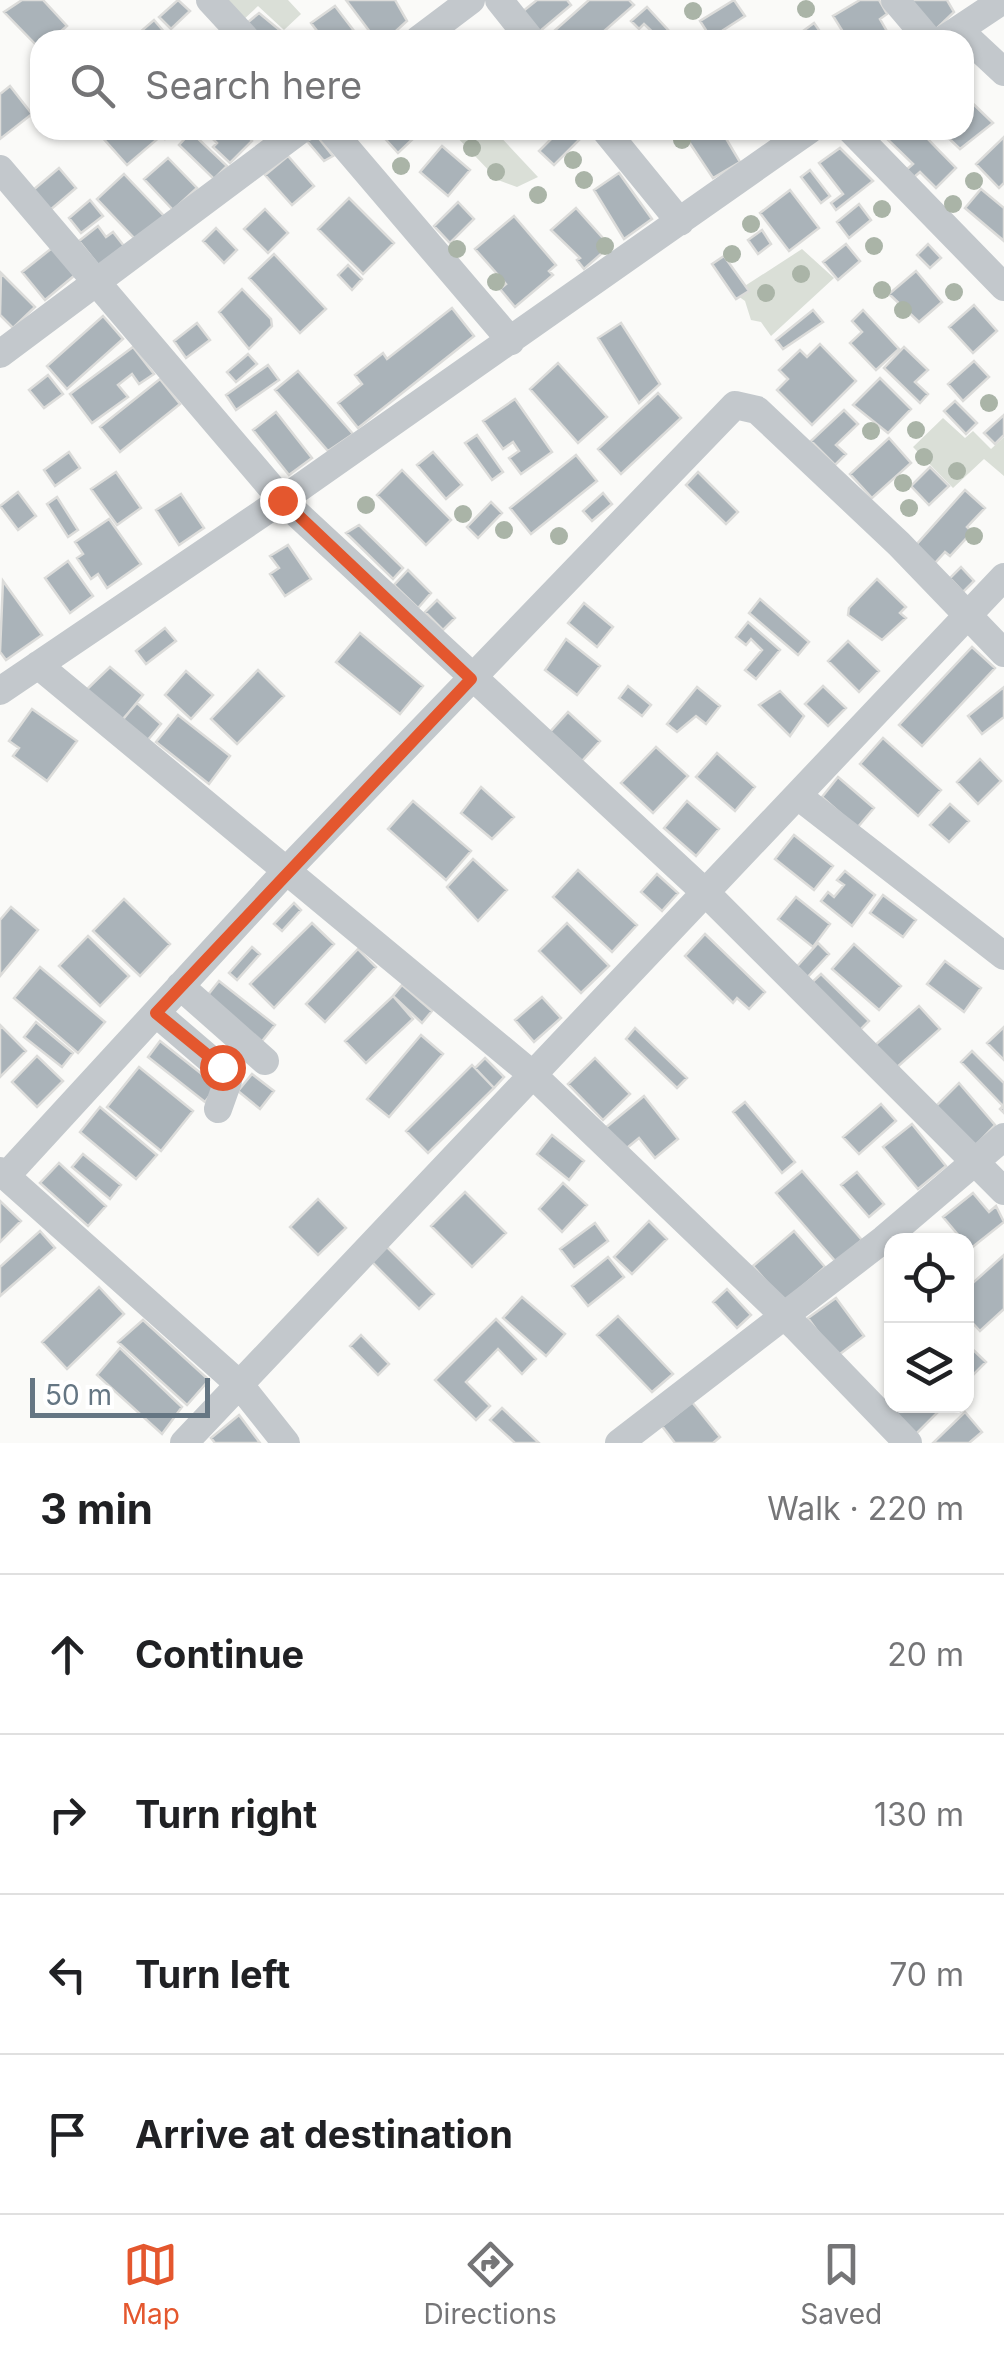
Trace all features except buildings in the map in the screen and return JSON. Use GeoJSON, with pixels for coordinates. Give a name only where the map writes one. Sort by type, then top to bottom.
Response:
{"type":"FeatureCollection","features":[{"type":"Feature","properties":{"kind":"street"},"geometry":{"type":"LineString","coordinates":[[210,0],[238,30]]}},
{"type":"Feature","properties":{"kind":"street"},"geometry":{"type":"LineString","coordinates":[[431,30],[471,0]]}},
{"type":"Feature","properties":{"kind":"street"},"geometry":{"type":"LineString","coordinates":[[499,0],[523,30]]}},
{"type":"Feature","properties":{"kind":"street"},"geometry":{"type":"LineString","coordinates":[[896,0],[921,30]]}},
{"type":"Feature","properties":{"kind":"street"},"geometry":{"type":"LineString","coordinates":[[958,30],[1003,0]]}},
{"type":"Feature","properties":{"kind":"street"},"geometry":{"type":"LineString","coordinates":[[974,51],[1004,72]]}},
{"type":"Feature","properties":{"kind":"street"},"geometry":{"type":"LineString","coordinates":[[0,354],[287,140]]}},
{"type":"Feature","properties":{"kind":"street"},"geometry":{"type":"LineString","coordinates":[[340,140],[511,341]]}},
{"type":"Feature","properties":{"kind":"street"},"geometry":{"type":"LineString","coordinates":[[613,140],[680,222]]}},
{"type":"Feature","properties":{"kind":"street"},"geometry":{"type":"LineString","coordinates":[[0,691],[282,500],[795,140]]}},
{"type":"Feature","properties":{"kind":"street"},"geometry":{"type":"LineString","coordinates":[[860,140],[1004,287]]}},
{"type":"Feature","properties":{"kind":"street"},"geometry":{"type":"LineString","coordinates":[[0,169],[282,500],[708,895],[1004,1192]]}},
{"type":"Feature","properties":{"kind":"street"},"geometry":{"type":"LineString","coordinates":[[286,1443],[239,1384],[3,1174],[735,404],[757,410],[1004,653]]}},
{"type":"Feature","properties":{"kind":"street"},"geometry":{"type":"LineString","coordinates":[[184,1443],[708,895],[1004,577]]}},
{"type":"Feature","properties":{"kind":"street"},"geometry":{"type":"LineString","coordinates":[[38,665],[533,1075],[784,1316],[908,1443]]}},
{"type":"Feature","properties":{"kind":"street"},"geometry":{"type":"LineString","coordinates":[[798,796],[1004,956]]}},
{"type":"Feature","properties":{"kind":"street"},"geometry":{"type":"LineString","coordinates":[[180,986],[265,1060]]}},
{"type":"Feature","properties":{"kind":"street"},"geometry":{"type":"LineString","coordinates":[[156,1013],[222,1067],[228,1081],[218,1109]]}},
{"type":"Feature","properties":{"kind":"street"},"geometry":{"type":"LineString","coordinates":[[619,1443],[784,1316],[1004,1137]]}},
{"type":"Feature","properties":{"kind":"shaded area"},"geometry":{"type":"Polygon","coordinates":[[[221,0],[288,0],[301,14],[284,30],[258,6],[241,22],[221,0]]]}},
{"type":"Feature","properties":{"kind":"shaded area"},"geometry":{"type":"Polygon","coordinates":[[[460,140],[503,140],[538,177],[517,187],[498,180],[460,140]]]}},
{"type":"Feature","properties":{"kind":"shaded area"},"geometry":{"type":"Polygon","coordinates":[[[802,249],[834,278],[771,336],[761,322],[751,320],[745,301],[734,293],[802,249]]]}},
{"type":"Feature","properties":{"kind":"shaded area"},"geometry":{"type":"Polygon","coordinates":[[[943,418],[965,438],[973,431],[991,449],[1004,437],[1004,476],[984,459],[953,488],[913,447],[943,418]]]}},
{"type":"Feature","properties":{"kind":"route"},"geometry":{"type":"LineString","coordinates":[[222,1067],[156,1013],[471,679],[282,500]]}}]}
